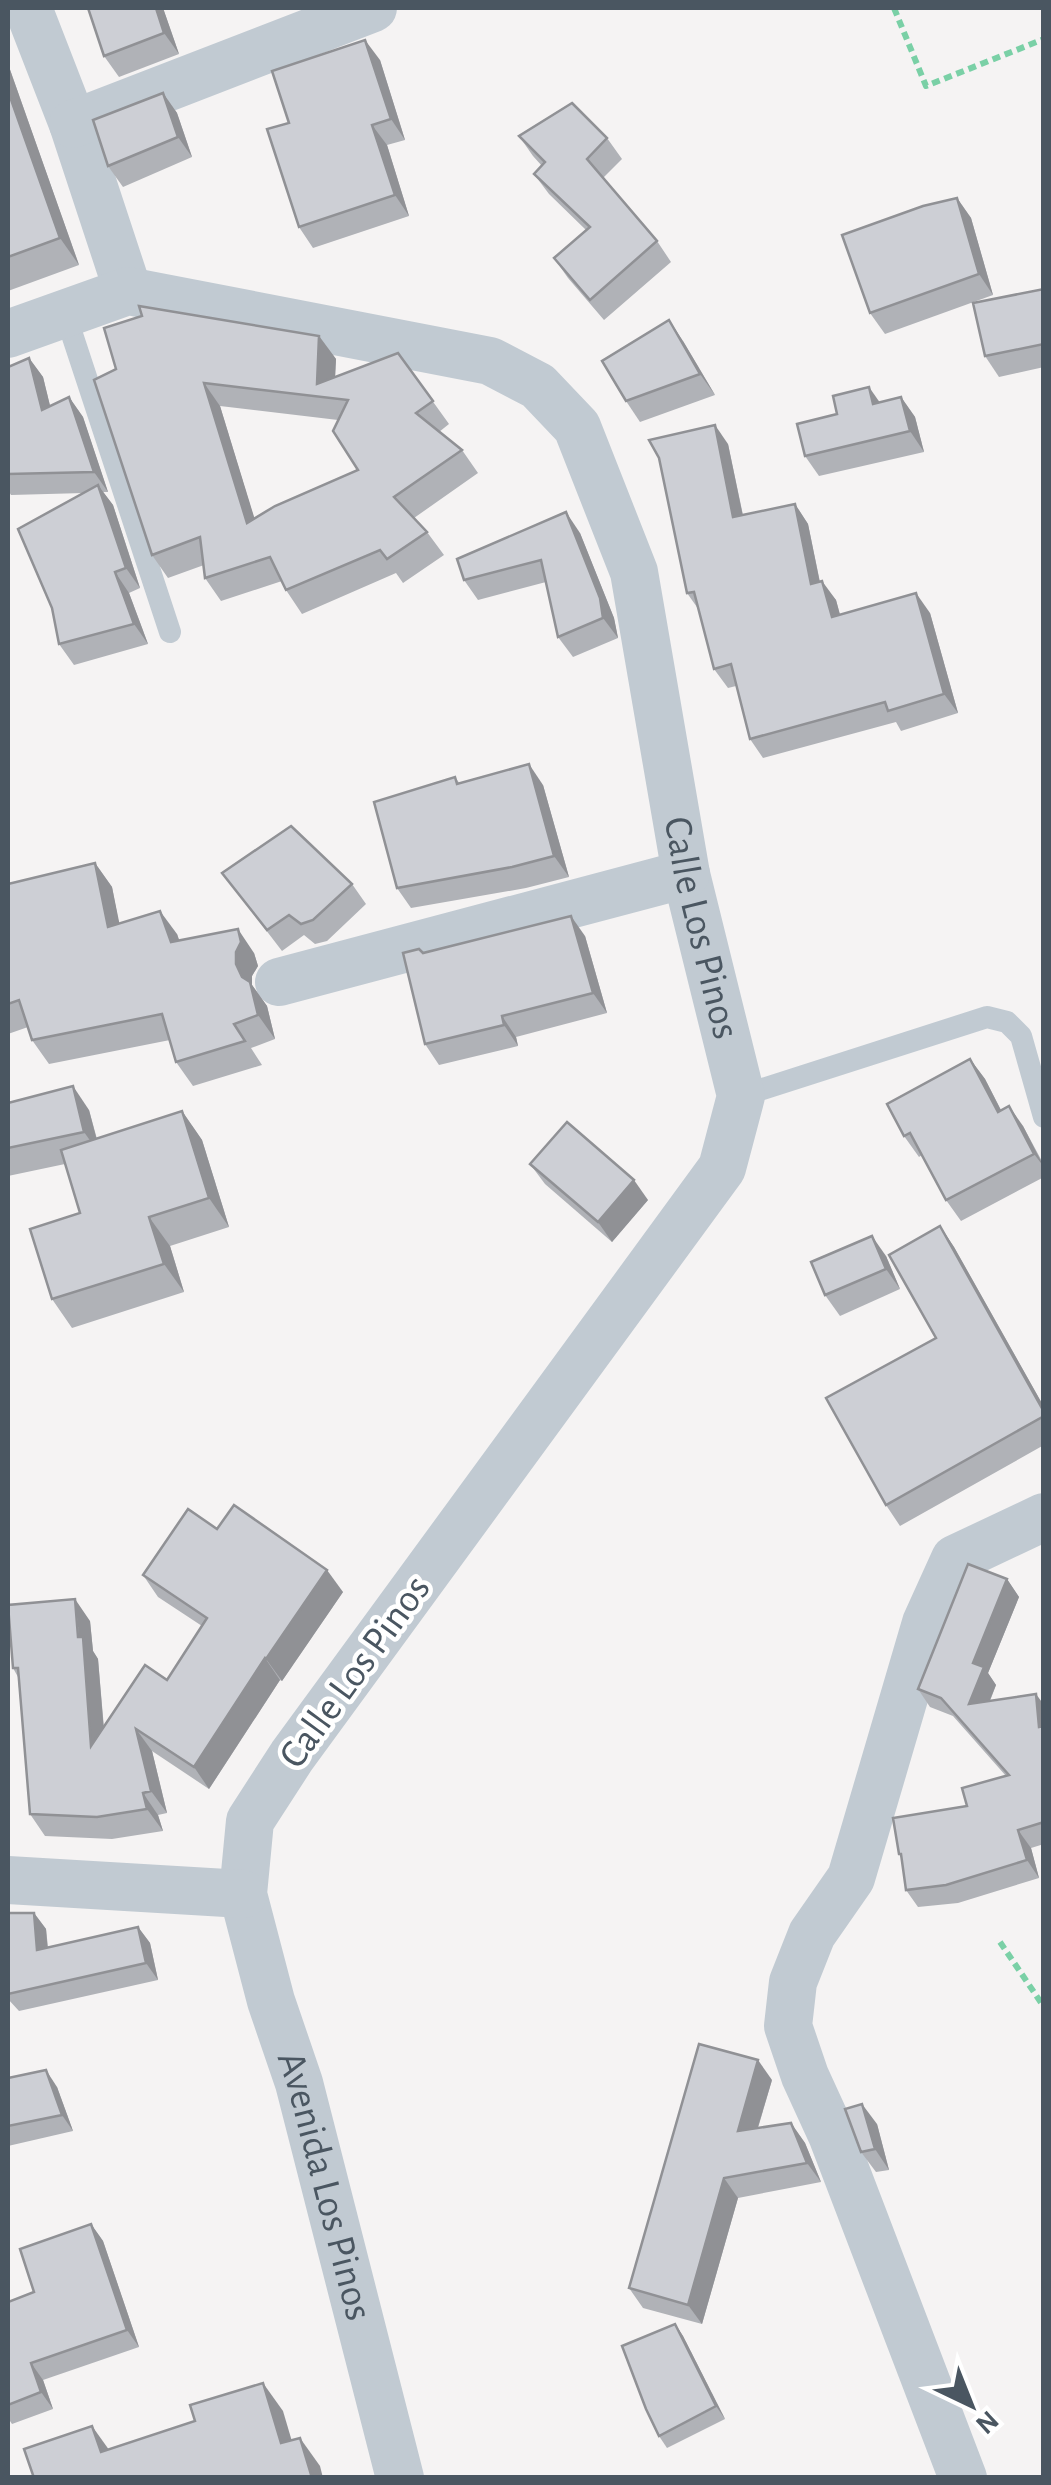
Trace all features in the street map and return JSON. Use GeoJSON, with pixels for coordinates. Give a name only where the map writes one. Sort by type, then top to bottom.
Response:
{"type":"FeatureCollection","features":[{"type":"Feature","properties":{"kind":"street"},"geometry":{"type":"LineString","coordinates":[[28,8],[128,292]]}},
{"type":"Feature","properties":{"kind":"street"},"geometry":{"type":"LineString","coordinates":[[72,124],[373,8]]}},
{"type":"Feature","properties":{"kind":"street","name":"Calle Los Pinos"},"geometry":{"type":"LineString","coordinates":[[8,334],[128,292],[490,361],[538,386],[551,399],[577,427],[634,572],[686,874],[741,1096],[722,1168],[292,1756],[250,1821],[243,1894]]}},
{"type":"Feature","properties":{"kind":"street"},"geometry":{"type":"LineString","coordinates":[[279,982],[686,874]]}},
{"type":"Feature","properties":{"kind":"street"},"geometry":{"type":"LineString","coordinates":[[963,2478],[832,2135],[804,2076],[788,2026],[793,1982],[812,1934],[851,1878],[926,1623],[955,1559],[1044,1518]]}},
{"type":"Feature","properties":{"kind":"street"},"geometry":{"type":"LineString","coordinates":[[8,1880],[243,1894]]}},
{"type":"Feature","properties":{"kind":"street","name":"Avenida Los Pinos"},"geometry":{"type":"LineString","coordinates":[[243,1894],[271,2001],[298,2083],[400,2478]]}},
{"type":"Feature","properties":{"kind":"lane"},"geometry":{"type":"LineString","coordinates":[[65,313],[170,632]]}},
{"type":"Feature","properties":{"kind":"lane"},"geometry":{"type":"LineString","coordinates":[[741,1096],[987,1017],[1007,1022],[1021,1036],[1044,1117]]}},
{"type":"Feature","properties":{"kind":"path"},"geometry":{"type":"LineString","coordinates":[[894,8],[926,86],[1044,39]]}},
{"type":"Feature","properties":{"kind":"path"},"geometry":{"type":"LineString","coordinates":[[1000,1942],[1044,2007]]}},
{"type":"Feature","properties":{"kind":"building"},"geometry":{"type":"Polygon","coordinates":[[[88,8],[156,8],[164,33],[104,56],[88,8]]]}},
{"type":"Feature","properties":{"kind":"building"},"geometry":{"type":"Polygon","coordinates":[[[365,40],[391,119],[372,125],[395,195],[299,227],[267,129],[289,123],[272,71],[365,40]]]}},
{"type":"Feature","properties":{"kind":"building"},"geometry":{"type":"Polygon","coordinates":[[[8,91],[60,238],[8,257],[8,91]]]}},
{"type":"Feature","properties":{"kind":"building"},"geometry":{"type":"Polygon","coordinates":[[[163,93],[178,137],[108,166],[93,120],[163,93]]]}},
{"type":"Feature","properties":{"kind":"building"},"geometry":{"type":"Polygon","coordinates":[[[572,103],[607,138],[587,159],[657,241],[590,300],[554,258],[590,227],[534,174],[545,162],[519,136],[572,103]]]}},
{"type":"Feature","properties":{"kind":"building"},"geometry":{"type":"Polygon","coordinates":[[[957,198],[979,274],[870,313],[842,235],[957,198]]]}},
{"type":"Feature","properties":{"kind":"building"},"geometry":{"type":"Polygon","coordinates":[[[1044,289],[1044,344],[985,356],[973,303],[1044,289]]]}},
{"type":"Feature","properties":{"kind":"building"},"geometry":{"type":"Polygon","coordinates":[[[139,306],[319,336],[317,384],[398,353],[433,401],[416,413],[462,450],[394,497],[427,532],[387,559],[380,550],[286,590],[270,557],[205,578],[200,537],[152,555],[94,380],[116,369],[104,328],[142,316],[139,306]],[[204,383],[247,523],[275,506],[358,470],[333,431],[348,400],[204,383]]]}},
{"type":"Feature","properties":{"kind":"building"},"geometry":{"type":"Polygon","coordinates":[[[669,320],[700,374],[626,401],[602,361],[669,320]]]}},
{"type":"Feature","properties":{"kind":"building"},"geometry":{"type":"Polygon","coordinates":[[[29,358],[42,410],[69,397],[94,472],[8,474],[8,367],[29,358]]]}},
{"type":"Feature","properties":{"kind":"building"},"geometry":{"type":"Polygon","coordinates":[[[869,387],[873,404],[901,397],[910,431],[805,456],[797,424],[837,414],[833,396],[869,387]]]}},
{"type":"Feature","properties":{"kind":"building"},"geometry":{"type":"Polygon","coordinates":[[[715,425],[733,517],[795,504],[811,584],[822,581],[832,617],[916,593],[944,694],[888,711],[885,702],[750,739],[731,664],[714,669],[694,592],[687,593],[659,458],[649,440],[715,425]]]}},
{"type":"Feature","properties":{"kind":"building"},"geometry":{"type":"Polygon","coordinates":[[[98,485],[126,568],[115,572],[134,624],[59,644],[52,608],[18,529],[98,485]]]}},
{"type":"Feature","properties":{"kind":"building"},"geometry":{"type":"Polygon","coordinates":[[[566,512],[600,598],[603,618],[558,637],[541,560],[464,580],[457,559],[566,512]]]}},
{"type":"Feature","properties":{"kind":"building"},"geometry":{"type":"Polygon","coordinates":[[[529,764],[554,856],[397,888],[374,802],[455,777],[457,784],[529,764]]]}},
{"type":"Feature","properties":{"kind":"building"},"geometry":{"type":"Polygon","coordinates":[[[291,826],[352,884],[313,920],[301,924],[289,915],[267,930],[222,873],[291,826]]]}},
{"type":"Feature","properties":{"kind":"building"},"geometry":{"type":"Polygon","coordinates":[[[95,863],[108,927],[160,911],[171,942],[238,929],[241,942],[236,964],[242,977],[250,982],[258,1015],[234,1024],[245,1041],[176,1062],[162,1014],[32,1040],[19,1000],[8,1004],[8,884],[95,863]]]}},
{"type":"Feature","properties":{"kind":"building"},"geometry":{"type":"Polygon","coordinates":[[[571,916],[593,993],[502,1016],[504,1025],[425,1044],[403,953],[419,949],[423,953],[571,916]]]}},
{"type":"Feature","properties":{"kind":"building"},"geometry":{"type":"Polygon","coordinates":[[[970,1059],[998,1112],[1009,1106],[1034,1154],[946,1200],[910,1133],[904,1136],[887,1104],[970,1059]]]}},
{"type":"Feature","properties":{"kind":"building"},"geometry":{"type":"Polygon","coordinates":[[[73,1086],[84,1132],[8,1148],[8,1103],[73,1086]]]}},
{"type":"Feature","properties":{"kind":"building"},"geometry":{"type":"Polygon","coordinates":[[[182,1111],[209,1198],[149,1217],[164,1264],[52,1299],[30,1229],[80,1213],[61,1150],[182,1111]]]}},
{"type":"Feature","properties":{"kind":"building"},"geometry":{"type":"Polygon","coordinates":[[[567,1122],[634,1180],[598,1222],[530,1164],[567,1122]]]}},
{"type":"Feature","properties":{"kind":"building"},"geometry":{"type":"Polygon","coordinates":[[[940,1226],[1044,1416],[886,1505],[826,1398],[936,1338],[889,1255],[940,1226]]]}},
{"type":"Feature","properties":{"kind":"building"},"geometry":{"type":"Polygon","coordinates":[[[872,1236],[886,1269],[825,1295],[811,1262],[872,1236]]]}},
{"type":"Feature","properties":{"kind":"building"},"geometry":{"type":"Polygon","coordinates":[[[234,1505],[327,1570],[194,1767],[136,1729],[151,1791],[143,1793],[147,1809],[97,1817],[30,1814],[18,1668],[13,1668],[8,1605],[75,1599],[78,1637],[83,1637],[91,1746],[145,1665],[167,1680],[207,1618],[143,1575],[188,1509],[217,1529],[234,1505]]]}},
{"type":"Feature","properties":{"kind":"building"},"geometry":{"type":"Polygon","coordinates":[[[968,1564],[1007,1579],[973,1663],[984,1667],[969,1704],[1036,1694],[1039,1727],[1044,1726],[1044,1822],[1018,1830],[1027,1860],[946,1885],[906,1890],[893,1818],[967,1806],[962,1788],[1009,1775],[941,1698],[918,1689],[968,1564]]]}},
{"type":"Feature","properties":{"kind":"building"},"geometry":{"type":"Polygon","coordinates":[[[8,1913],[34,1913],[37,1950],[138,1927],[146,1963],[8,1994],[8,1913]]]}},
{"type":"Feature","properties":{"kind":"building"},"geometry":{"type":"Polygon","coordinates":[[[699,2044],[758,2060],[738,2131],[791,2123],[807,2163],[724,2178],[688,2305],[629,2288],[699,2044]]]}},
{"type":"Feature","properties":{"kind":"building"},"geometry":{"type":"Polygon","coordinates":[[[46,2070],[62,2115],[8,2126],[8,2078],[46,2070]]]}},
{"type":"Feature","properties":{"kind":"building"},"geometry":{"type":"Polygon","coordinates":[[[862,2104],[875,2149],[861,2152],[845,2109],[862,2104]]]}},
{"type":"Feature","properties":{"kind":"building"},"geometry":{"type":"Polygon","coordinates":[[[91,2224],[127,2330],[31,2363],[41,2392],[8,2405],[8,2302],[34,2292],[20,2249],[91,2224]]]}},
{"type":"Feature","properties":{"kind":"building"},"geometry":{"type":"Polygon","coordinates":[[[675,2324],[716,2406],[659,2436],[622,2346],[675,2324]]]}},
{"type":"Feature","properties":{"kind":"building"},"geometry":{"type":"Polygon","coordinates":[[[263,2383],[281,2443],[300,2438],[312,2478],[34,2478],[24,2449],[92,2426],[101,2452],[195,2421],[190,2405],[263,2383]]]}}]}
